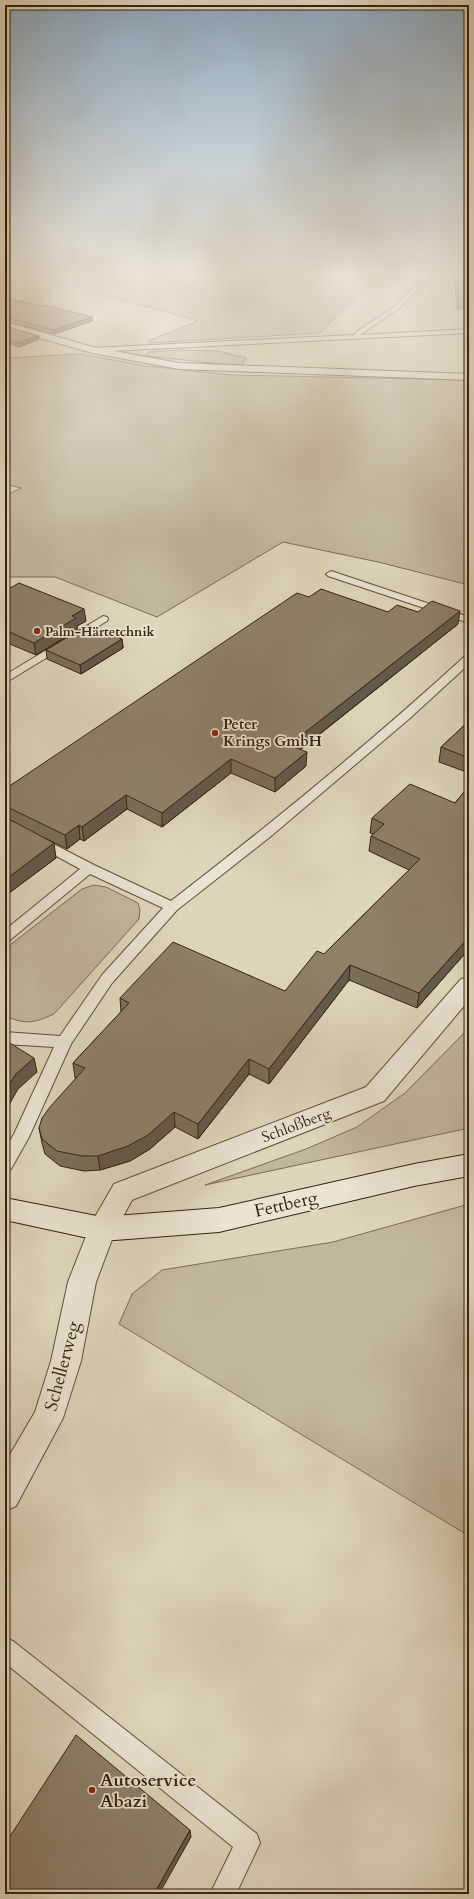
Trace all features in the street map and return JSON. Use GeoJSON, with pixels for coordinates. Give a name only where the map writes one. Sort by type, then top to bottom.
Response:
{"type":"FeatureCollection","features":[{"type":"Feature","properties":{"kind":"street"},"geometry":{"type":"LineString","coordinates":[[155,362],[179,366],[469,377]]}},
{"type":"Feature","properties":{"kind":"street","name":"Schloßberg"},"geometry":{"type":"LineString","coordinates":[[102,1229],[123,1192],[375,1094],[469,986]]}},
{"type":"Feature","properties":{"kind":"street","name":"Fettberg"},"geometry":{"type":"LineString","coordinates":[[5,1209],[102,1229],[219,1220],[414,1175],[469,1165]]}},
{"type":"Feature","properties":{"kind":"street","name":"Schellerweg"},"geometry":{"type":"LineString","coordinates":[[5,1495],[48,1418],[66,1361],[82,1282],[102,1229]]}},
{"type":"Feature","properties":{"kind":"lane"},"geometry":{"type":"LineString","coordinates":[[330,574],[469,620]]}},
{"type":"Feature","properties":{"kind":"lane"},"geometry":{"type":"LineString","coordinates":[[5,680],[103,619]]}},
{"type":"Feature","properties":{"kind":"lane"},"geometry":{"type":"LineString","coordinates":[[5,1164],[21,1137],[64,1042],[107,979],[172,907],[266,834],[405,717],[469,658]]}},
{"type":"Feature","properties":{"kind":"lane"},"geometry":{"type":"LineString","coordinates":[[5,823],[88,868],[172,907]]}},
{"type":"Feature","properties":{"kind":"lane"},"geometry":{"type":"LineString","coordinates":[[5,937],[88,868]]}},
{"type":"Feature","properties":{"kind":"lane"},"geometry":{"type":"LineString","coordinates":[[5,1038],[64,1042]]}},
{"type":"Feature","properties":{"kind":"lane"},"geometry":{"type":"LineString","coordinates":[[5,1648],[248,1843],[223,1894]]}},
{"type":"Feature","properties":{"kind":"shaded area"},"geometry":{"type":"Polygon","coordinates":[[[5,362],[122,362],[146,366],[233,375],[469,380],[469,585],[378,562],[283,542],[157,617],[55,577],[5,577],[5,496],[21,488],[5,484],[5,362]]]}},
{"type":"Feature","properties":{"kind":"shaded area"},"geometry":{"type":"Polygon","coordinates":[[[199,362],[244,362],[241,366],[199,362]]]}},
{"type":"Feature","properties":{"kind":"shaded area"},"geometry":{"type":"Polygon","coordinates":[[[94,885],[106,887],[138,903],[140,910],[139,919],[54,1014],[30,1022],[19,1021],[5,1016],[5,949],[82,889],[94,885]]]}},
{"type":"Feature","properties":{"kind":"shaded area"},"geometry":{"type":"Polygon","coordinates":[[[469,1028],[469,1128],[205,1185],[306,1149],[357,1127],[405,1093],[469,1028]]]}},
{"type":"Feature","properties":{"kind":"shaded area"},"geometry":{"type":"Polygon","coordinates":[[[469,1204],[469,1536],[119,1324],[132,1294],[162,1270],[333,1242],[469,1204]]]}},
{"type":"Feature","properties":{"kind":"building","name":"Palm-Härtetchnik"},"geometry":{"type":"Polygon","coordinates":[[[19,583],[84,609],[72,616],[76,618],[34,643],[5,630],[5,591],[19,583]]]}},
{"type":"Feature","properties":{"kind":"building","name":"Peter Krings GmbH"},"geometry":{"type":"Polygon","coordinates":[[[321,589],[388,612],[397,605],[418,612],[432,601],[460,611],[289,745],[307,752],[275,778],[231,759],[162,813],[126,795],[82,827],[79,825],[65,835],[5,806],[5,789],[297,593],[309,597],[321,589]]]}},
{"type":"Feature","properties":{"kind":"building"},"geometry":{"type":"Polygon","coordinates":[[[88,625],[122,639],[80,665],[46,650],[88,625]]]}},
{"type":"Feature","properties":{"kind":"building"},"geometry":{"type":"Polygon","coordinates":[[[469,721],[469,758],[441,747],[469,721]]]}},
{"type":"Feature","properties":{"kind":"building"},"geometry":{"type":"Polygon","coordinates":[[[410,784],[455,803],[469,786],[469,937],[419,993],[350,965],[269,1069],[249,1059],[198,1124],[174,1112],[148,1135],[128,1146],[98,1156],[82,1156],[57,1151],[42,1139],[39,1128],[42,1118],[85,1068],[73,1063],[129,1003],[120,998],[173,942],[285,991],[317,951],[324,954],[420,859],[371,836],[384,824],[372,818],[410,784]]]}},
{"type":"Feature","properties":{"kind":"building"},"geometry":{"type":"Polygon","coordinates":[[[5,817],[54,843],[5,880],[5,817]]]}},
{"type":"Feature","properties":{"kind":"building"},"geometry":{"type":"Polygon","coordinates":[[[5,1040],[34,1058],[15,1075],[5,1092],[5,1040]]]}},
{"type":"Feature","properties":{"kind":"building","name":"Autoservice Abazi"},"geometry":{"type":"Polygon","coordinates":[[[76,1735],[190,1830],[154,1894],[5,1894],[5,1844],[76,1735]]]}},
{"type":"Feature","properties":{"kind":"building"},"geometry":{"type":"Polygon","coordinates":[[[353,1890],[358,1894],[351,1894],[353,1890]]]}},
{"type":"Feature","properties":{"kind":"place","name":"Palm-Härtetchnik"},"geometry":{"type":"Point","coordinates":[37,631]}},
{"type":"Feature","properties":{"kind":"place","name":"Peter Krings GmbH"},"geometry":{"type":"Point","coordinates":[215,733]}},
{"type":"Feature","properties":{"kind":"place","name":"Autoservice Abazi"},"geometry":{"type":"Point","coordinates":[92,1790]}}]}
